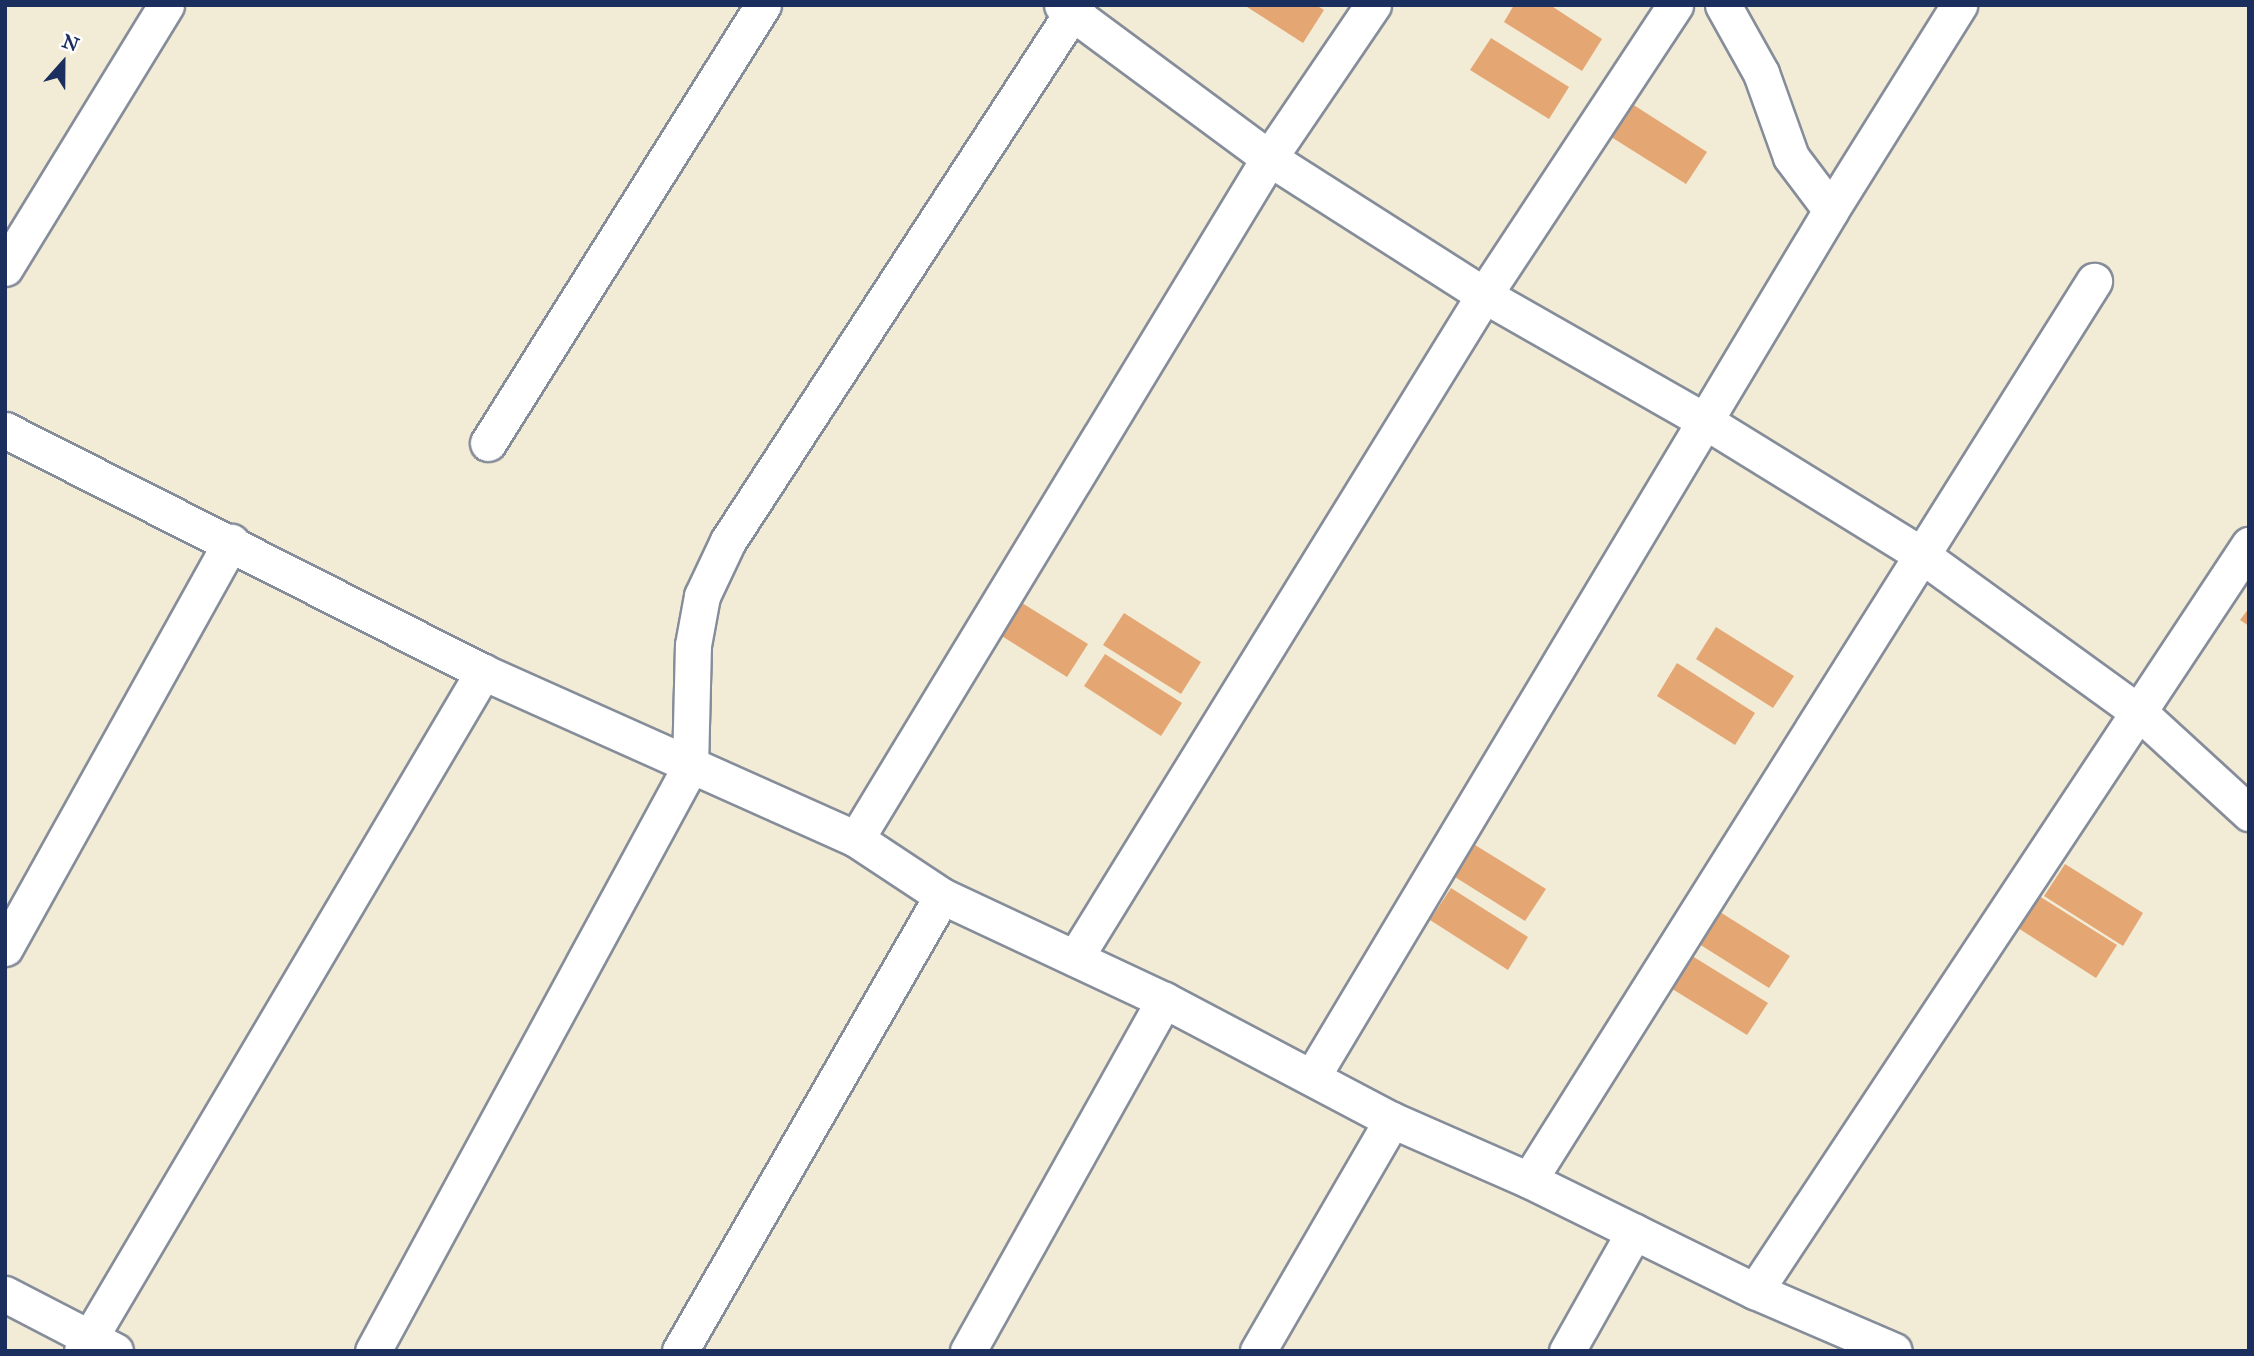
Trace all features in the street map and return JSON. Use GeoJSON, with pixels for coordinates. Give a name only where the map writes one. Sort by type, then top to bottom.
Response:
{"type":"FeatureCollection","features":[{"type":"Feature","properties":{"kind":"street"},"geometry":{"type":"LineString","coordinates":[[5,268],[166,5]]}},
{"type":"Feature","properties":{"kind":"street"},"geometry":{"type":"LineString","coordinates":[[488,443],[764,5]]}},
{"type":"Feature","properties":{"kind":"street"},"geometry":{"type":"LineString","coordinates":[[856,839],[1269,158],[1373,5]]}},
{"type":"Feature","properties":{"kind":"street"},"geometry":{"type":"LineString","coordinates":[[1075,958],[1484,295],[1675,5]]}},
{"type":"Feature","properties":{"kind":"street"},"geometry":{"type":"LineString","coordinates":[[1723,5],[1761,73],[1791,157],[1831,210]]}},
{"type":"Feature","properties":{"kind":"street"},"geometry":{"type":"LineString","coordinates":[[1312,1077],[1831,210],[1959,5]]}},
{"type":"Feature","properties":{"kind":"street"},"geometry":{"type":"LineString","coordinates":[[373,1351],[690,767],[693,645],[702,596],[727,541],[1070,8],[1269,158],[1484,295],[1704,421],[1920,554],[2141,714],[2249,813]]}},
{"type":"Feature","properties":{"kind":"street"},"geometry":{"type":"LineString","coordinates":[[1529,1180],[2094,281]]}},
{"type":"Feature","properties":{"kind":"street"},"geometry":{"type":"LineString","coordinates":[[5,430],[231,542],[483,672],[690,767],[856,839],[942,896],[1164,1000],[1392,1120],[1529,1180],[1755,1291],[1894,1351]]}},
{"type":"Feature","properties":{"kind":"street"},"geometry":{"type":"LineString","coordinates":[[5,948],[231,542]]}},
{"type":"Feature","properties":{"kind":"street"},"geometry":{"type":"LineString","coordinates":[[1755,1291],[2141,714],[2249,545]]}},
{"type":"Feature","properties":{"kind":"street"},"geometry":{"type":"LineString","coordinates":[[5,1294],[96,1346],[483,672]]}},
{"type":"Feature","properties":{"kind":"street"},"geometry":{"type":"LineString","coordinates":[[680,1351],[942,896]]}},
{"type":"Feature","properties":{"kind":"street"},"geometry":{"type":"LineString","coordinates":[[968,1351],[1164,1000]]}},
{"type":"Feature","properties":{"kind":"street"},"geometry":{"type":"LineString","coordinates":[[1258,1351],[1392,1120]]}},
{"type":"Feature","properties":{"kind":"street"},"geometry":{"type":"LineString","coordinates":[[1567,1351],[1634,1231]]}},
{"type":"Feature","properties":{"kind":"building"},"geometry":{"type":"Polygon","coordinates":[[[1244,5],[1316,5],[1324,10],[1303,43],[1244,5]]]}},
{"type":"Feature","properties":{"kind":"building"},"geometry":{"type":"Polygon","coordinates":[[[1514,5],[1550,5],[1602,39],[1582,71],[1504,22],[1514,5]]]}},
{"type":"Feature","properties":{"kind":"building"},"geometry":{"type":"Polygon","coordinates":[[[1491,38],[1569,87],[1549,119],[1470,70],[1491,38]]]}},
{"type":"Feature","properties":{"kind":"building"},"geometry":{"type":"Polygon","coordinates":[[[1629,102],[1707,152],[1686,184],[1608,135],[1629,102]]]}},
{"type":"Feature","properties":{"kind":"building"},"geometry":{"type":"Polygon","coordinates":[[[1009,595],[1088,644],[1067,677],[989,628],[1009,595]]]}},
{"type":"Feature","properties":{"kind":"building"},"geometry":{"type":"Polygon","coordinates":[[[2249,608],[2249,626],[2240,620],[2249,608]]]}},
{"type":"Feature","properties":{"kind":"building"},"geometry":{"type":"Polygon","coordinates":[[[1124,613],[1201,662],[1181,694],[1103,645],[1124,613]]]}},
{"type":"Feature","properties":{"kind":"building"},"geometry":{"type":"Polygon","coordinates":[[[1716,627],[1794,676],[1773,708],[1696,659],[1716,627]]]}},
{"type":"Feature","properties":{"kind":"building"},"geometry":{"type":"Polygon","coordinates":[[[1105,654],[1182,703],[1161,736],[1084,686],[1105,654]]]}},
{"type":"Feature","properties":{"kind":"building"},"geometry":{"type":"Polygon","coordinates":[[[1677,663],[1755,713],[1735,745],[1657,696],[1677,663]]]}},
{"type":"Feature","properties":{"kind":"building"},"geometry":{"type":"Polygon","coordinates":[[[1467,840],[1546,889],[1525,921],[1447,872],[1467,840]]]}},
{"type":"Feature","properties":{"kind":"building"},"geometry":{"type":"Polygon","coordinates":[[[2065,864],[2143,913],[2123,946],[2044,896],[2065,864]]]}},
{"type":"Feature","properties":{"kind":"building"},"geometry":{"type":"Polygon","coordinates":[[[1451,888],[1528,937],[1508,970],[1430,920],[1451,888]]]}},
{"type":"Feature","properties":{"kind":"building"},"geometry":{"type":"Polygon","coordinates":[[[2039,896],[2117,945],[2096,978],[2018,928],[2039,896]]]}},
{"type":"Feature","properties":{"kind":"building"},"geometry":{"type":"Polygon","coordinates":[[[1712,907],[1790,956],[1769,988],[1691,939],[1712,907]]]}},
{"type":"Feature","properties":{"kind":"building"},"geometry":{"type":"Polygon","coordinates":[[[1689,954],[1768,1003],[1747,1035],[1669,987],[1689,954]]]}}]}
